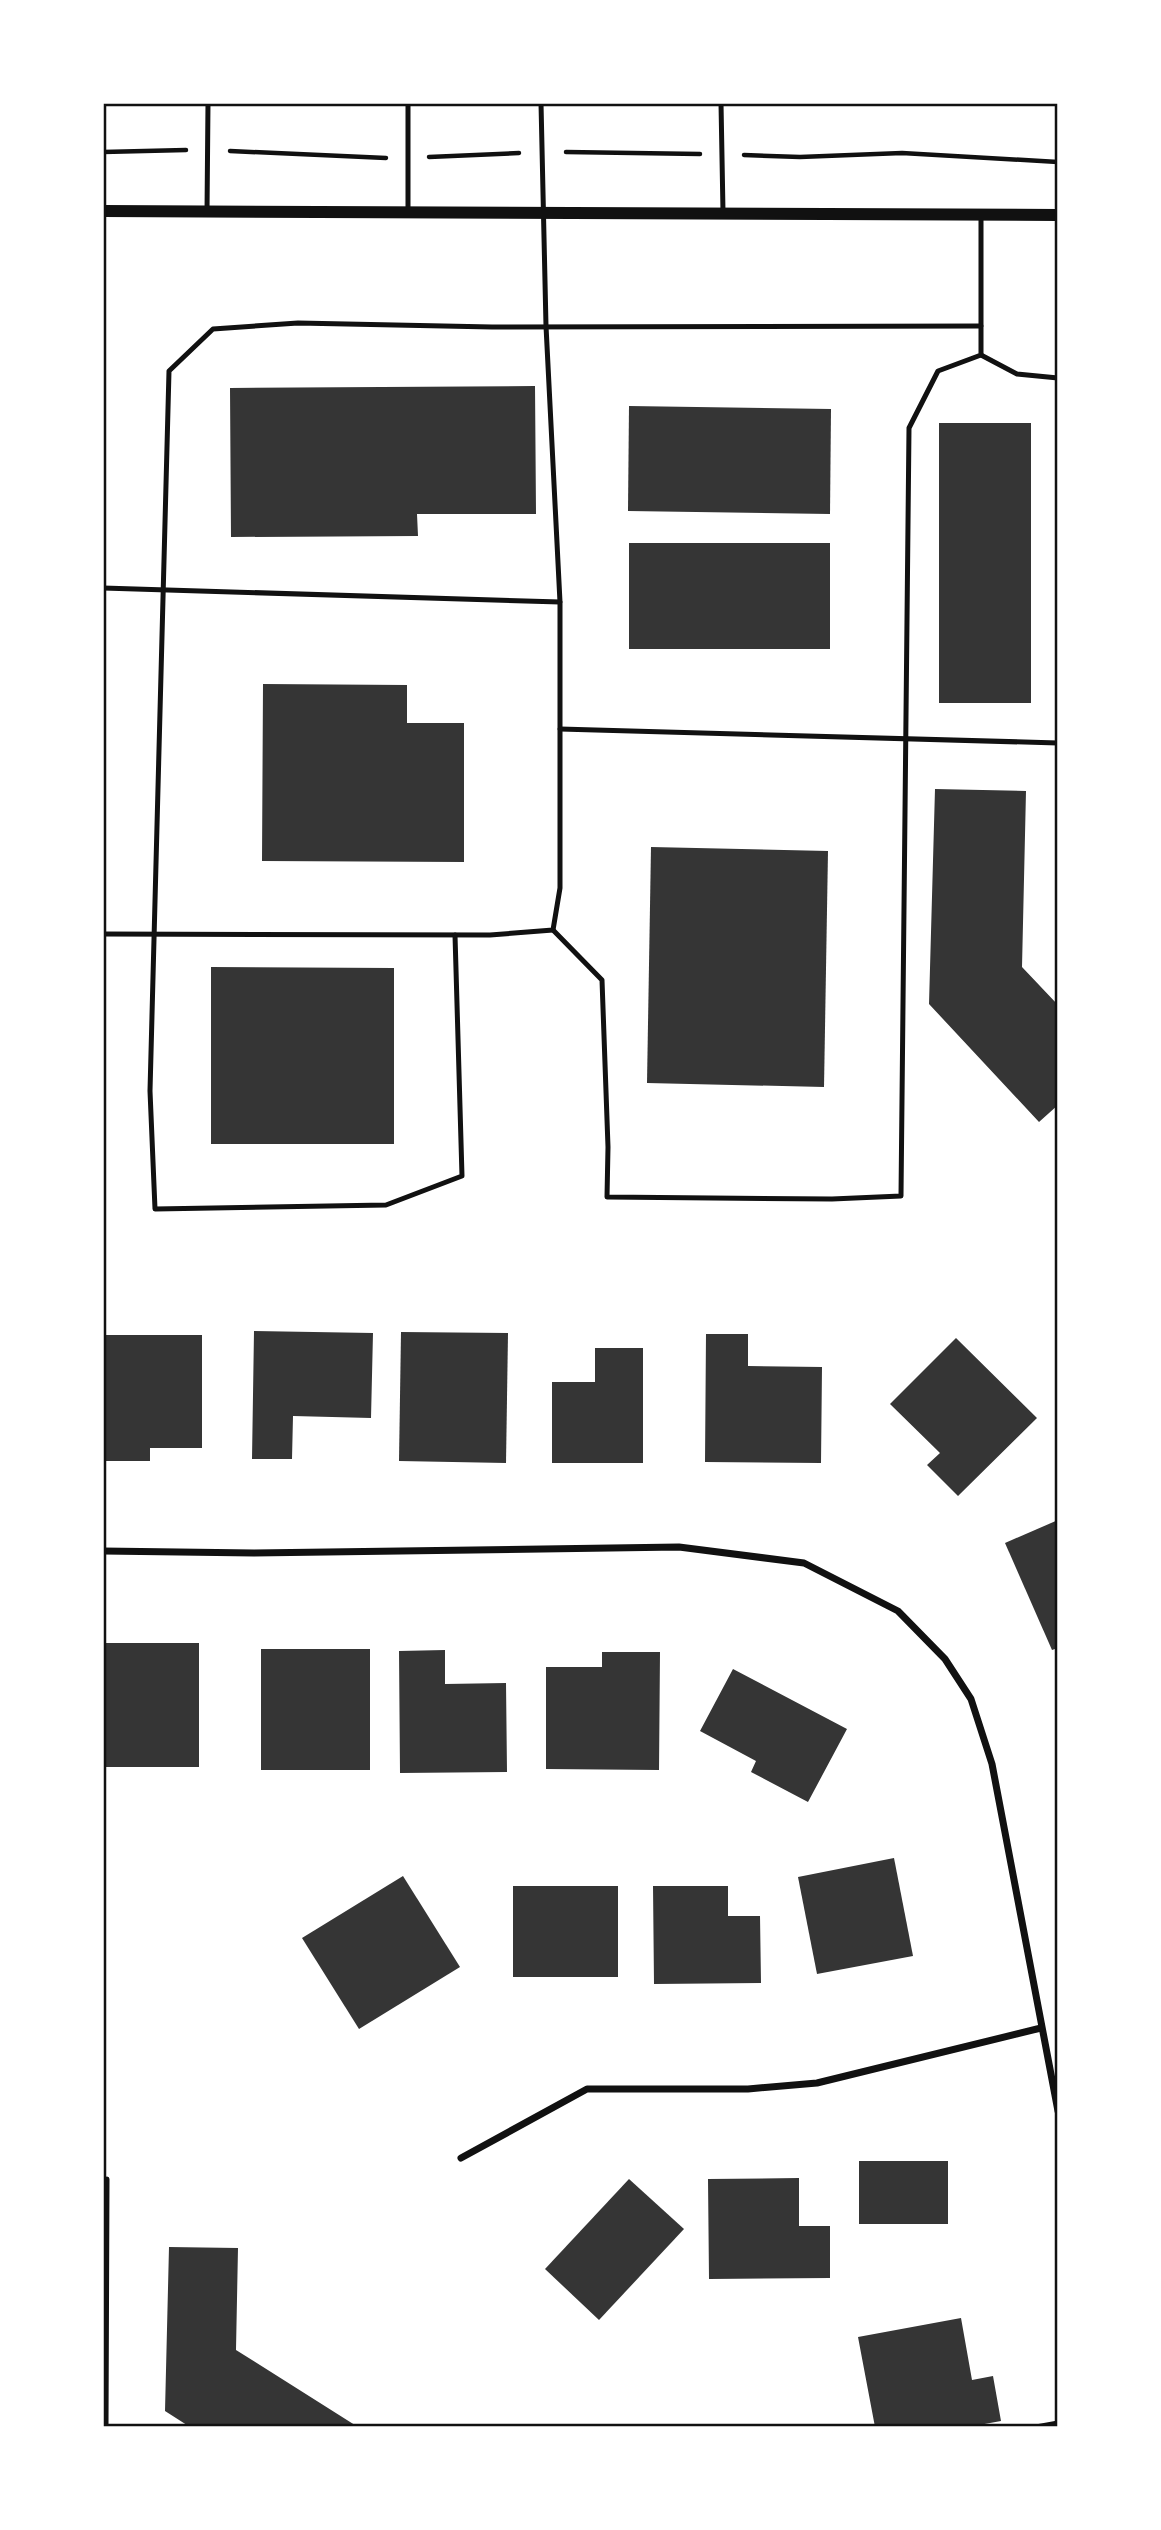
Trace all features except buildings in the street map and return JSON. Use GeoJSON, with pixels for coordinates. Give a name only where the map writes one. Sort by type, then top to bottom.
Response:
{"type":"FeatureCollection","features":[{"type":"Feature","properties":{"kind":"street"},"geometry":{"type":"LineString","coordinates":[[103,211],[1058,215]]}},
{"type":"Feature","properties":{"kind":"street"},"geometry":{"type":"LineString","coordinates":[[103,1551],[254,1553],[679,1547],[804,1563],[898,1611],[945,1658],[971,1699],[992,1764],[1058,2111]]}},
{"type":"Feature","properties":{"kind":"street"},"geometry":{"type":"LineString","coordinates":[[461,2158],[587,2089],[748,2089],[817,2083],[1041,2028]]}},
{"type":"Feature","properties":{"kind":"lane"},"geometry":{"type":"LineString","coordinates":[[207,212],[208,103]]}},
{"type":"Feature","properties":{"kind":"lane"},"geometry":{"type":"LineString","coordinates":[[408,103],[408,213]]}},
{"type":"Feature","properties":{"kind":"lane"},"geometry":{"type":"LineString","coordinates":[[541,103],[546,326],[560,602],[560,888],[553,930]]}},
{"type":"Feature","properties":{"kind":"lane"},"geometry":{"type":"LineString","coordinates":[[720,103],[723,213]]}},
{"type":"Feature","properties":{"kind":"lane"},"geometry":{"type":"LineString","coordinates":[[981,214],[981,355]]}},
{"type":"Feature","properties":{"kind":"lane"},"geometry":{"type":"LineString","coordinates":[[455,934],[462,1176],[386,1205],[155,1209],[150,1091],[169,371],[213,329],[298,323],[492,327],[981,326]]}},
{"type":"Feature","properties":{"kind":"lane"},"geometry":{"type":"LineString","coordinates":[[103,934],[455,934],[553,930],[602,980],[608,1147],[607,1197],[832,1199],[901,1196],[909,428],[938,371],[981,355],[1017,374],[1058,377]]}},
{"type":"Feature","properties":{"kind":"lane"},"geometry":{"type":"LineString","coordinates":[[103,588],[560,602]]}},
{"type":"Feature","properties":{"kind":"lane"},"geometry":{"type":"LineString","coordinates":[[560,729],[1058,743]]}},
{"type":"Feature","properties":{"kind":"lane"},"geometry":{"type":"LineString","coordinates":[[106,2427],[107,2179]]}},
{"type":"Feature","properties":{"kind":"lane"},"geometry":{"type":"LineString","coordinates":[[1036,2427],[1058,2423]]}},
{"type":"Feature","properties":{"kind":"path"},"geometry":{"type":"LineString","coordinates":[[103,152],[208,150],[408,158],[542,152],[800,157],[902,153],[1058,162]]}}]}
